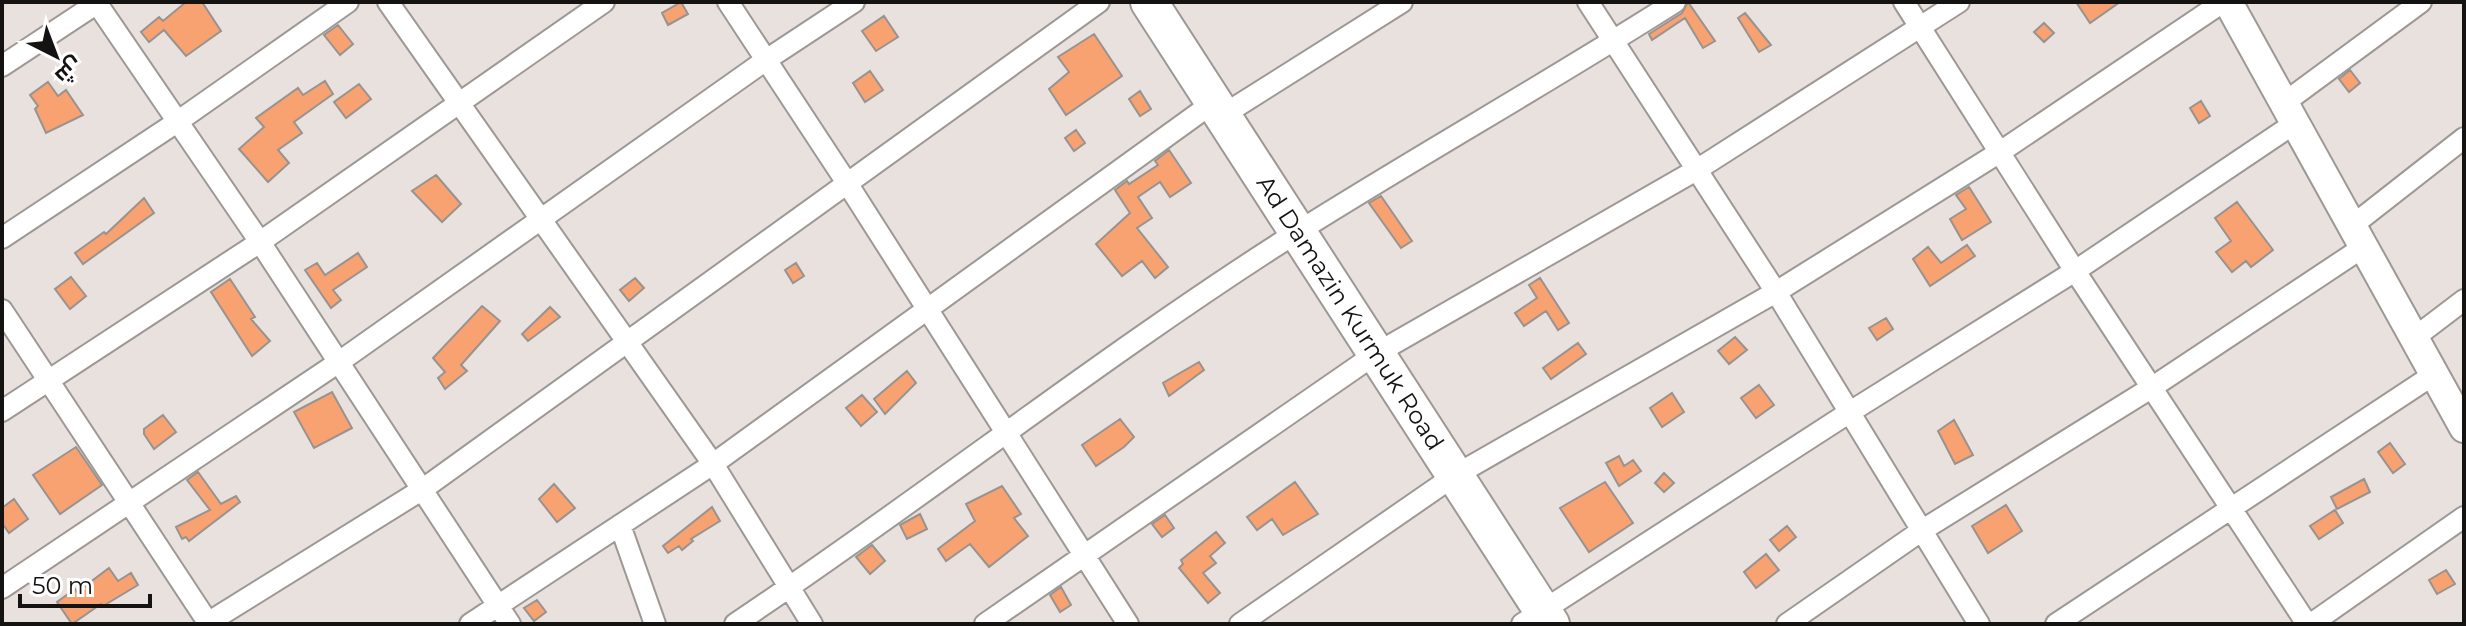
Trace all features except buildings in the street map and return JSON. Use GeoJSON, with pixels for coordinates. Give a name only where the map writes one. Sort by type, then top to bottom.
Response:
{"type":"FeatureCollection","features":[{"type":"Feature","properties":{"kind":"highway","name":"Ad Damazin Kurmuk Road"},"geometry":{"type":"LineString","coordinates":[[1149,2],[1377,353],[1539,620]]}},
{"type":"Feature","properties":{"kind":"street"},"geometry":{"type":"LineString","coordinates":[[2,238],[177,122],[348,2]]}},
{"type":"Feature","properties":{"kind":"street"},"geometry":{"type":"LineString","coordinates":[[388,2],[713,464],[812,624]]}},
{"type":"Feature","properties":{"kind":"street"},"geometry":{"type":"LineString","coordinates":[[2,411],[260,242],[604,2]]}},
{"type":"Feature","properties":{"kind":"street"},"geometry":{"type":"LineString","coordinates":[[728,2],[1128,624]]}},
{"type":"Feature","properties":{"kind":"street"},"geometry":{"type":"LineString","coordinates":[[2,588],[339,362],[766,60],[854,2]]}},
{"type":"Feature","properties":{"kind":"street"},"geometry":{"type":"LineString","coordinates":[[2,310],[208,624],[423,489],[1099,2]]}},
{"type":"Feature","properties":{"kind":"street"},"geometry":{"type":"LineString","coordinates":[[470,624],[713,464],[928,309],[1218,108],[1402,2]]}},
{"type":"Feature","properties":{"kind":"street"},"geometry":{"type":"LineString","coordinates":[[1588,2],[1776,292],[1979,624]]}},
{"type":"Feature","properties":{"kind":"street"},"geometry":{"type":"LineString","coordinates":[[735,624],[1004,432],[1298,232],[1675,2]]}},
{"type":"Feature","properties":{"kind":"street"},"geometry":{"type":"LineString","coordinates":[[1904,2],[2151,388],[2309,624],[2464,517]]}},
{"type":"Feature","properties":{"kind":"street"},"geometry":{"type":"LineString","coordinates":[[985,624],[1377,353],[1698,169],[1959,2]]}},
{"type":"Feature","properties":{"kind":"street"},"geometry":{"type":"LineString","coordinates":[[1240,624],[1454,476],[1776,292],[2000,152],[2226,2],[2464,428]]}},
{"type":"Feature","properties":{"kind":"street"},"geometry":{"type":"LineString","coordinates":[[1539,620],[1850,412],[2075,271],[2290,113],[2421,2]]}},
{"type":"Feature","properties":{"kind":"street"},"geometry":{"type":"LineString","coordinates":[[2,66],[98,3],[260,242],[510,624]]}},
{"type":"Feature","properties":{"kind":"street"},"geometry":{"type":"LineString","coordinates":[[1787,624],[1921,531],[2151,388],[2359,236],[2464,138]]}},
{"type":"Feature","properties":{"kind":"street"},"geometry":{"type":"LineString","coordinates":[[2414,338],[2464,300]]}},
{"type":"Feature","properties":{"kind":"street"},"geometry":{"type":"LineString","coordinates":[[2056,624],[2433,375]]}},
{"type":"Feature","properties":{"kind":"street"},"geometry":{"type":"LineString","coordinates":[[620,525],[655,624]]}}]}
